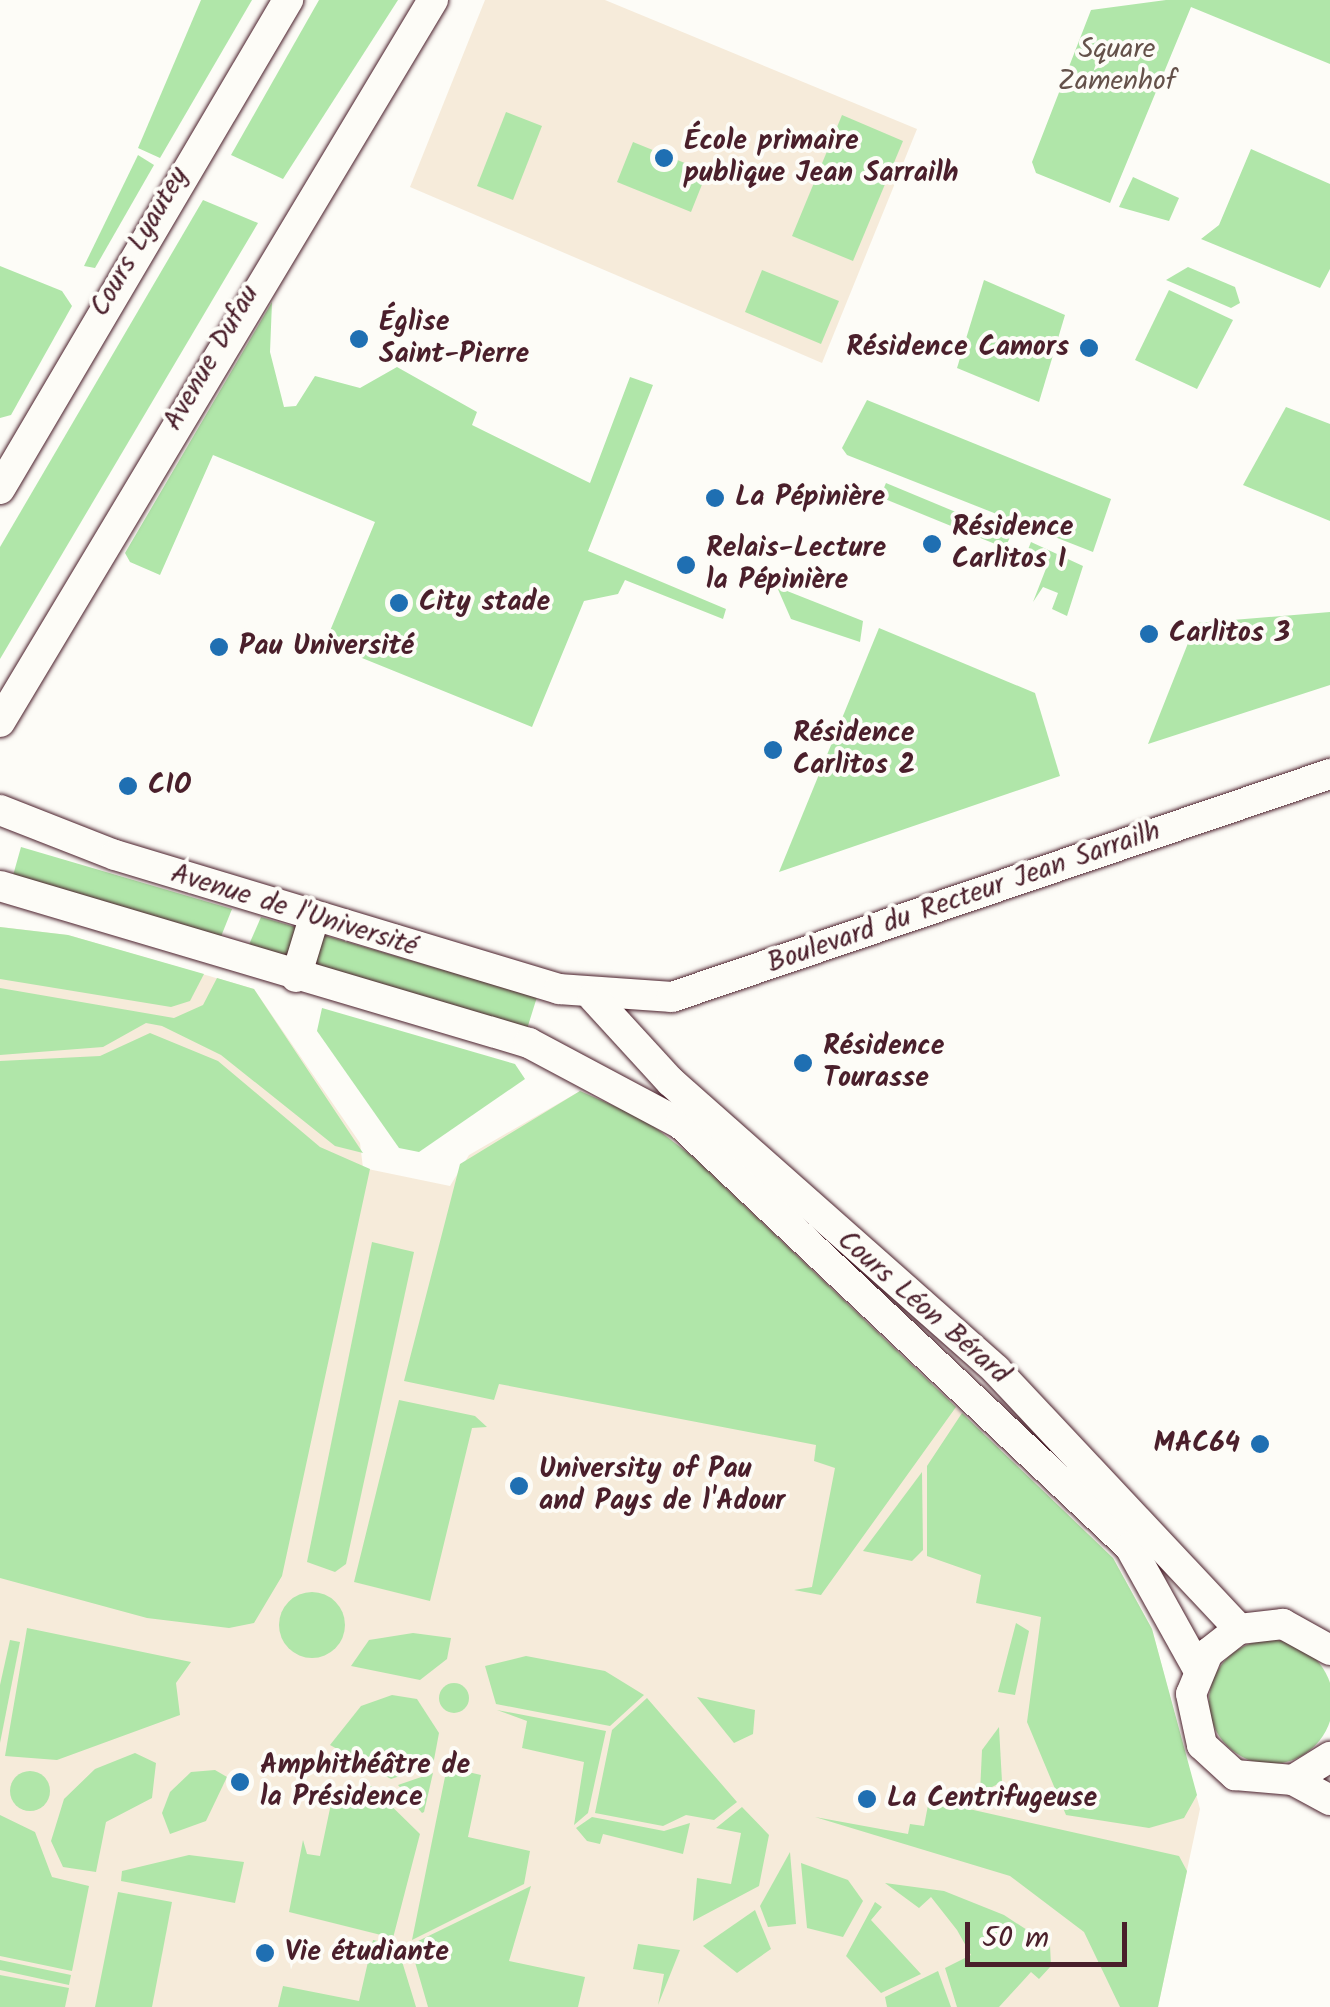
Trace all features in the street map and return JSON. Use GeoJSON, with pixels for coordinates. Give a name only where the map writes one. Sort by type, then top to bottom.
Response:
{"type":"FeatureCollection","features":[{"type":"Feature","properties":{"kind":"main road","name":"Cours Lyautey"},"geometry":{"type":"LineString","coordinates":[[0,489],[288,0]]}},
{"type":"Feature","properties":{"kind":"main road","name":"Avenue Dufau"},"geometry":{"type":"LineString","coordinates":[[0,722],[434,0]]}},
{"type":"Feature","properties":{"kind":"main road","name":"Boulevard du Recteur Jean Sarrailh"},"geometry":{"type":"LineString","coordinates":[[593,997],[672,997],[1330,774]]}},
{"type":"Feature","properties":{"kind":"main road","name":"Avenue de l'Université"},"geometry":{"type":"LineString","coordinates":[[0,810],[314,918],[593,997]]}},
{"type":"Feature","properties":{"kind":"main road"},"geometry":{"type":"LineString","coordinates":[[0,886],[296,978],[314,918]]}},
{"type":"Feature","properties":{"kind":"main road","name":"Cours Léon Bérard"},"geometry":{"type":"LineString","coordinates":[[296,978],[559,1056],[681,1124],[1130,1547],[1198,1669]]}},
{"type":"Feature","properties":{"kind":"main road","name":"Cours Léon Bérard"},"geometry":{"type":"LineString","coordinates":[[593,997],[696,1106],[996,1370],[1240,1629]]}},
{"type":"Feature","properties":{"kind":"main road"},"geometry":{"type":"LineString","coordinates":[[1330,1650],[1283,1624],[1240,1629],[1198,1669],[1192,1721],[1217,1762],[1256,1782],[1293,1780],[1330,1758]]}},
{"type":"Feature","properties":{"kind":"main road"},"geometry":{"type":"LineString","coordinates":[[1293,1780],[1330,1800]]}},
{"type":"Feature","properties":{"kind":"shaded area","name":"École primaire publique Jean Sarrailh"},"geometry":{"type":"Polygon","coordinates":[[[485,0],[605,0],[917,129],[822,363],[410,187],[485,0]]]}},
{"type":"Feature","properties":{"kind":"shaded area","name":"University of Pau and Pays de l'Adour"},"geometry":{"type":"Polygon","coordinates":[[[0,927],[68,935],[254,989],[360,1143],[363,1168],[450,1186],[469,1155],[580,1091],[659,1130],[713,1175],[1113,1558],[1152,1629],[1200,1809],[1158,2007],[0,2007],[0,927]]]}},
{"type":"Feature","properties":{"kind":"green space"},"geometry":{"type":"Polygon","coordinates":[[[201,0],[252,0],[160,158],[138,148],[201,0]]]}},
{"type":"Feature","properties":{"kind":"green space"},"geometry":{"type":"Polygon","coordinates":[[[319,0],[398,0],[283,179],[231,155],[319,0]]]}},
{"type":"Feature","properties":{"kind":"green space","name":"Square Zamenhof"},"geometry":{"type":"Polygon","coordinates":[[[1166,0],[1330,0],[1330,64],[1191,7],[1110,203],[1036,173],[1032,162],[1091,10],[1166,0]]]}},
{"type":"Feature","properties":{"kind":"green space"},"geometry":{"type":"Polygon","coordinates":[[[506,112],[542,126],[513,200],[477,186],[506,112]]]}},
{"type":"Feature","properties":{"kind":"green space"},"geometry":{"type":"Polygon","coordinates":[[[842,115],[903,141],[853,261],[792,236],[842,115]]]}},
{"type":"Feature","properties":{"kind":"green space"},"geometry":{"type":"Polygon","coordinates":[[[633,142],[707,172],[691,212],[617,182],[633,142]]]}},
{"type":"Feature","properties":{"kind":"green space"},"geometry":{"type":"Polygon","coordinates":[[[1251,149],[1330,184],[1330,269],[1320,288],[1201,239],[1219,225],[1251,149]]]}},
{"type":"Feature","properties":{"kind":"green space"},"geometry":{"type":"Polygon","coordinates":[[[138,155],[154,165],[95,268],[84,266],[138,155]]]}},
{"type":"Feature","properties":{"kind":"green space"},"geometry":{"type":"Polygon","coordinates":[[[1133,177],[1179,198],[1169,221],[1119,207],[1133,177]]]}},
{"type":"Feature","properties":{"kind":"green space"},"geometry":{"type":"Polygon","coordinates":[[[203,200],[258,223],[0,659],[0,547],[203,200]]]}},
{"type":"Feature","properties":{"kind":"green space"},"geometry":{"type":"Polygon","coordinates":[[[0,266],[62,291],[72,306],[11,415],[0,418],[0,266]]]}},
{"type":"Feature","properties":{"kind":"green space"},"geometry":{"type":"Polygon","coordinates":[[[1188,267],[1235,287],[1240,303],[1231,308],[1166,280],[1188,267]]]}},
{"type":"Feature","properties":{"kind":"green space"},"geometry":{"type":"Polygon","coordinates":[[[762,270],[839,301],[821,344],[745,312],[762,270]]]}},
{"type":"Feature","properties":{"kind":"green space"},"geometry":{"type":"Polygon","coordinates":[[[984,280],[1065,315],[1039,402],[957,368],[984,280]]]}},
{"type":"Feature","properties":{"kind":"green space"},"geometry":{"type":"Polygon","coordinates":[[[1169,290],[1233,320],[1197,389],[1135,360],[1169,290]]]}},
{"type":"Feature","properties":{"kind":"green space"},"geometry":{"type":"Polygon","coordinates":[[[272,302],[270,352],[284,407],[296,406],[315,376],[360,388],[397,367],[477,412],[472,425],[590,483],[630,377],[653,385],[588,551],[726,609],[723,619],[625,580],[618,594],[584,601],[532,727],[325,643],[375,522],[213,455],[160,575],[130,562],[125,553],[272,302]]]}},
{"type":"Feature","properties":{"kind":"green space"},"geometry":{"type":"Polygon","coordinates":[[[867,400],[1111,499],[1093,552],[847,455],[842,448],[867,400]]]}},
{"type":"Feature","properties":{"kind":"green space"},"geometry":{"type":"Polygon","coordinates":[[[1286,407],[1330,424],[1330,521],[1243,485],[1286,407]]]}},
{"type":"Feature","properties":{"kind":"green space"},"geometry":{"type":"Polygon","coordinates":[[[886,483],[1011,535],[1005,548],[880,497],[886,483]]]}},
{"type":"Feature","properties":{"kind":"green space"},"geometry":{"type":"Polygon","coordinates":[[[1031,542],[1083,566],[1067,616],[1052,609],[1058,593],[1043,587],[1033,602],[1047,566],[1025,557],[1031,542]]]}},
{"type":"Feature","properties":{"kind":"green space"},"geometry":{"type":"Polygon","coordinates":[[[777,587],[863,621],[860,642],[791,619],[777,587]]]}},
{"type":"Feature","properties":{"kind":"green space"},"geometry":{"type":"Polygon","coordinates":[[[1330,612],[1330,685],[1148,744],[1196,623],[1330,612]]]}},
{"type":"Feature","properties":{"kind":"green space"},"geometry":{"type":"Polygon","coordinates":[[[879,628],[1035,693],[1060,776],[779,872],[879,628]]]}},
{"type":"Feature","properties":{"kind":"green space"},"geometry":{"type":"Polygon","coordinates":[[[21,847],[232,909],[220,939],[12,879],[21,847]]]}},
{"type":"Feature","properties":{"kind":"green space"},"geometry":{"type":"Polygon","coordinates":[[[261,917],[537,997],[527,1029],[248,947],[261,917]]]}},
{"type":"Feature","properties":{"kind":"green space"},"geometry":{"type":"Polygon","coordinates":[[[0,927],[68,935],[204,974],[190,1001],[171,1007],[0,979],[0,927]]]}},
{"type":"Feature","properties":{"kind":"green space"},"geometry":{"type":"Polygon","coordinates":[[[217,978],[254,989],[363,1153],[335,1146],[221,1055],[162,1026],[146,1023],[103,1047],[0,1055],[0,988],[174,1018],[203,1005],[217,978]]]}},
{"type":"Feature","properties":{"kind":"green space"},"geometry":{"type":"Polygon","coordinates":[[[322,1008],[515,1064],[525,1079],[419,1152],[399,1148],[317,1031],[322,1008]]]}},
{"type":"Feature","properties":{"kind":"green space"},"geometry":{"type":"Polygon","coordinates":[[[150,1033],[218,1061],[320,1147],[370,1169],[282,1576],[254,1623],[229,1628],[147,1618],[0,1578],[0,1061],[100,1056],[150,1033]]]}},
{"type":"Feature","properties":{"kind":"green space"},"geometry":{"type":"Polygon","coordinates":[[[580,1091],[644,1119],[693,1157],[956,1407],[821,1595],[794,1590],[812,1587],[835,1468],[814,1461],[816,1445],[499,1384],[494,1400],[404,1381],[460,1164],[580,1091]]]}},
{"type":"Feature","properties":{"kind":"green space"},"geometry":{"type":"Polygon","coordinates":[[[372,1242],[414,1252],[346,1564],[335,1572],[307,1562],[372,1242]]]}},
{"type":"Feature","properties":{"kind":"green space"},"geometry":{"type":"Polygon","coordinates":[[[399,1400],[475,1416],[487,1427],[472,1428],[430,1601],[354,1582],[399,1400]]]}},
{"type":"Feature","properties":{"kind":"green space"},"geometry":{"type":"Polygon","coordinates":[[[962,1413],[1113,1558],[1152,1629],[1197,1795],[1184,1818],[1149,1828],[1066,1815],[1027,1722],[1041,1617],[976,1603],[981,1575],[927,1556],[927,1466],[962,1413]]]}},
{"type":"Feature","properties":{"kind":"green space"},"geometry":{"type":"Polygon","coordinates":[[[922,1472],[923,1550],[912,1561],[863,1551],[922,1472]]]}},
{"type":"Feature","properties":{"kind":"green space"},"geometry":{"type":"Polygon","coordinates":[[[312,1592],[335,1602],[345,1625],[335,1648],[312,1658],[289,1648],[279,1625],[289,1602],[312,1592]]]}},
{"type":"Feature","properties":{"kind":"green space"},"geometry":{"type":"Polygon","coordinates":[[[1016,1623],[1029,1631],[1015,1695],[998,1692],[1016,1623]]]}},
{"type":"Feature","properties":{"kind":"green space"},"geometry":{"type":"Polygon","coordinates":[[[27,1628],[191,1662],[176,1683],[180,1715],[57,1760],[5,1756],[27,1628]]]}},
{"type":"Feature","properties":{"kind":"green space"},"geometry":{"type":"Polygon","coordinates":[[[413,1633],[451,1638],[447,1659],[420,1680],[351,1666],[369,1640],[413,1633]]]}},
{"type":"Feature","properties":{"kind":"green space"},"geometry":{"type":"Polygon","coordinates":[[[10,1640],[20,1642],[0,1743],[0,1685],[10,1640]]]}},
{"type":"Feature","properties":{"kind":"green space"},"geometry":{"type":"Polygon","coordinates":[[[1271,1640],[1295,1645],[1315,1658],[1328,1678],[1333,1702],[1328,1726],[1315,1746],[1295,1759],[1271,1764],[1247,1759],[1227,1746],[1214,1726],[1209,1702],[1214,1678],[1227,1658],[1247,1645],[1271,1640]]]}},
{"type":"Feature","properties":{"kind":"green space"},"geometry":{"type":"Polygon","coordinates":[[[526,1656],[605,1671],[644,1695],[610,1726],[496,1704],[485,1666],[526,1656]]]}},
{"type":"Feature","properties":{"kind":"green space"},"geometry":{"type":"Polygon","coordinates":[[[454,1683],[468,1692],[469,1698],[460,1712],[454,1713],[440,1704],[439,1698],[448,1684],[454,1683]]]}},
{"type":"Feature","properties":{"kind":"green space"},"geometry":{"type":"Polygon","coordinates":[[[392,1695],[417,1699],[439,1733],[433,1765],[391,1779],[330,1745],[361,1706],[392,1695]]]}},
{"type":"Feature","properties":{"kind":"green space"},"geometry":{"type":"Polygon","coordinates":[[[697,1697],[755,1710],[753,1734],[734,1743],[697,1697]]]}},
{"type":"Feature","properties":{"kind":"green space"},"geometry":{"type":"Polygon","coordinates":[[[647,1698],[737,1802],[714,1820],[686,1815],[663,1826],[595,1813],[612,1730],[647,1698]]]}},
{"type":"Feature","properties":{"kind":"green space"},"geometry":{"type":"Polygon","coordinates":[[[497,1710],[606,1731],[588,1813],[574,1825],[584,1762],[522,1748],[527,1721],[497,1710]]]}},
{"type":"Feature","properties":{"kind":"green space"},"geometry":{"type":"Polygon","coordinates":[[[999,1727],[1002,1782],[980,1793],[982,1750],[999,1727]]]}},
{"type":"Feature","properties":{"kind":"green space"},"geometry":{"type":"Polygon","coordinates":[[[135,1753],[156,1763],[152,1798],[106,1822],[96,1872],[63,1867],[51,1841],[64,1799],[95,1769],[135,1753]]]}},
{"type":"Feature","properties":{"kind":"green space"},"geometry":{"type":"Polygon","coordinates":[[[447,1767],[481,1775],[468,1837],[530,1851],[524,1884],[412,1940],[447,1767]]]}},
{"type":"Feature","properties":{"kind":"green space"},"geometry":{"type":"Polygon","coordinates":[[[215,1770],[227,1777],[206,1821],[170,1834],[162,1813],[170,1792],[191,1772],[215,1770]]]}},
{"type":"Feature","properties":{"kind":"green space"},"geometry":{"type":"Polygon","coordinates":[[[30,1771],[44,1777],[50,1791],[44,1805],[30,1811],[16,1805],[10,1791],[16,1777],[30,1771]]]}},
{"type":"Feature","properties":{"kind":"green space"},"geometry":{"type":"Polygon","coordinates":[[[433,1773],[424,1812],[422,1813],[398,1785],[433,1773]]]}},
{"type":"Feature","properties":{"kind":"green space"},"geometry":{"type":"Polygon","coordinates":[[[371,1786],[420,1834],[393,1938],[289,1912],[303,1840],[307,1854],[320,1856],[332,1799],[371,1786]]]}},
{"type":"Feature","properties":{"kind":"green space"},"geometry":{"type":"Polygon","coordinates":[[[929,1800],[1179,1856],[1187,1871],[1158,2007],[1120,2007],[1084,1932],[1010,1876],[815,1817],[908,1834],[910,1824],[924,1826],[929,1800]]]}},
{"type":"Feature","properties":{"kind":"green space"},"geometry":{"type":"Polygon","coordinates":[[[742,1807],[769,1835],[759,1886],[693,1921],[697,1878],[731,1884],[741,1833],[716,1828],[742,1807]]]}},
{"type":"Feature","properties":{"kind":"green space"},"geometry":{"type":"Polygon","coordinates":[[[0,1815],[35,1832],[52,1877],[89,1886],[72,1971],[0,1956],[0,1815]]]}},
{"type":"Feature","properties":{"kind":"green space"},"geometry":{"type":"Polygon","coordinates":[[[592,1817],[664,1831],[690,1823],[683,1854],[603,1834],[600,1844],[587,1841],[576,1828],[592,1817]]]}},
{"type":"Feature","properties":{"kind":"green space"},"geometry":{"type":"Polygon","coordinates":[[[790,1852],[796,1924],[768,1927],[760,1906],[790,1852]]]}},
{"type":"Feature","properties":{"kind":"green space"},"geometry":{"type":"Polygon","coordinates":[[[189,1855],[244,1862],[235,1903],[121,1881],[122,1871],[189,1855]]]}},
{"type":"Feature","properties":{"kind":"green space"},"geometry":{"type":"Polygon","coordinates":[[[801,1863],[848,1880],[863,1901],[843,1937],[807,1928],[801,1863]]]}},
{"type":"Feature","properties":{"kind":"green space"},"geometry":{"type":"Polygon","coordinates":[[[885,1883],[944,1891],[1004,1915],[1050,1945],[1051,1966],[1039,1979],[1031,1972],[999,2007],[957,2007],[945,1968],[971,1955],[957,1930],[931,1897],[919,1908],[885,1883]]]}},
{"type":"Feature","properties":{"kind":"green space"},"geometry":{"type":"Polygon","coordinates":[[[531,1886],[509,1961],[585,1977],[578,2007],[428,2007],[410,1945],[531,1886]]]}},
{"type":"Feature","properties":{"kind":"green space"},"geometry":{"type":"Polygon","coordinates":[[[118,1892],[172,1902],[152,2007],[95,2007],[118,1892]]]}},
{"type":"Feature","properties":{"kind":"green space"},"geometry":{"type":"Polygon","coordinates":[[[875,1902],[882,1907],[871,1920],[921,1974],[881,1993],[846,1956],[875,1902]]]}},
{"type":"Feature","properties":{"kind":"green space"},"geometry":{"type":"Polygon","coordinates":[[[755,1910],[771,1949],[737,1973],[703,1946],[755,1910]]]}},
{"type":"Feature","properties":{"kind":"green space"},"geometry":{"type":"Polygon","coordinates":[[[373,1940],[397,1945],[416,2007],[278,2007],[283,1986],[359,2001],[373,1940]]]}},
{"type":"Feature","properties":{"kind":"green space"},"geometry":{"type":"Polygon","coordinates":[[[638,1944],[680,1950],[658,2005],[664,1974],[633,1969],[638,1944]]]}},
{"type":"Feature","properties":{"kind":"green space"},"geometry":{"type":"Polygon","coordinates":[[[0,1960],[71,1975],[69,1985],[0,1970],[0,1960]]]}},
{"type":"Feature","properties":{"kind":"green space"},"geometry":{"type":"Polygon","coordinates":[[[938,1971],[951,2007],[887,2007],[885,1997],[938,1971]]]}},
{"type":"Feature","properties":{"kind":"green space"},"geometry":{"type":"Polygon","coordinates":[[[0,1975],[69,1988],[65,2007],[0,2007],[0,1975]]]}},
{"type":"Feature","properties":{"kind":"place","name":"École primaire publique Jean Sarrailh"},"geometry":{"type":"Point","coordinates":[664,158]}},
{"type":"Feature","properties":{"kind":"place","name":"Église Saint-Pierre"},"geometry":{"type":"Point","coordinates":[359,339]}},
{"type":"Feature","properties":{"kind":"place","name":"Résidence Camors"},"geometry":{"type":"Point","coordinates":[1089,348]}},
{"type":"Feature","properties":{"kind":"place","name":"La Pépinière"},"geometry":{"type":"Point","coordinates":[715,498]}},
{"type":"Feature","properties":{"kind":"place","name":"Résidence Carlitos I"},"geometry":{"type":"Point","coordinates":[932,544]}},
{"type":"Feature","properties":{"kind":"place","name":"Relais-Lecture la Pépinière"},"geometry":{"type":"Point","coordinates":[686,565]}},
{"type":"Feature","properties":{"kind":"place","name":"City stade"},"geometry":{"type":"Point","coordinates":[399,603]}},
{"type":"Feature","properties":{"kind":"place","name":"Carlitos 3"},"geometry":{"type":"Point","coordinates":[1149,634]}},
{"type":"Feature","properties":{"kind":"place","name":"Pau Université"},"geometry":{"type":"Point","coordinates":[219,647]}},
{"type":"Feature","properties":{"kind":"place","name":"Résidence Carlitos 2"},"geometry":{"type":"Point","coordinates":[773,750]}},
{"type":"Feature","properties":{"kind":"place","name":"CIO"},"geometry":{"type":"Point","coordinates":[128,786]}},
{"type":"Feature","properties":{"kind":"place","name":"Résidence Tourasse"},"geometry":{"type":"Point","coordinates":[803,1063]}},
{"type":"Feature","properties":{"kind":"place","name":"MAC64"},"geometry":{"type":"Point","coordinates":[1260,1444]}},
{"type":"Feature","properties":{"kind":"place","name":"University of Pau and Pays de l'Adour"},"geometry":{"type":"Point","coordinates":[519,1486]}},
{"type":"Feature","properties":{"kind":"place","name":"Amphithéâtre de la Présidence"},"geometry":{"type":"Point","coordinates":[240,1782]}},
{"type":"Feature","properties":{"kind":"place","name":"La Centrifugeuse"},"geometry":{"type":"Point","coordinates":[867,1799]}},
{"type":"Feature","properties":{"kind":"place","name":"Vie étudiante"},"geometry":{"type":"Point","coordinates":[265,1953]}}]}
